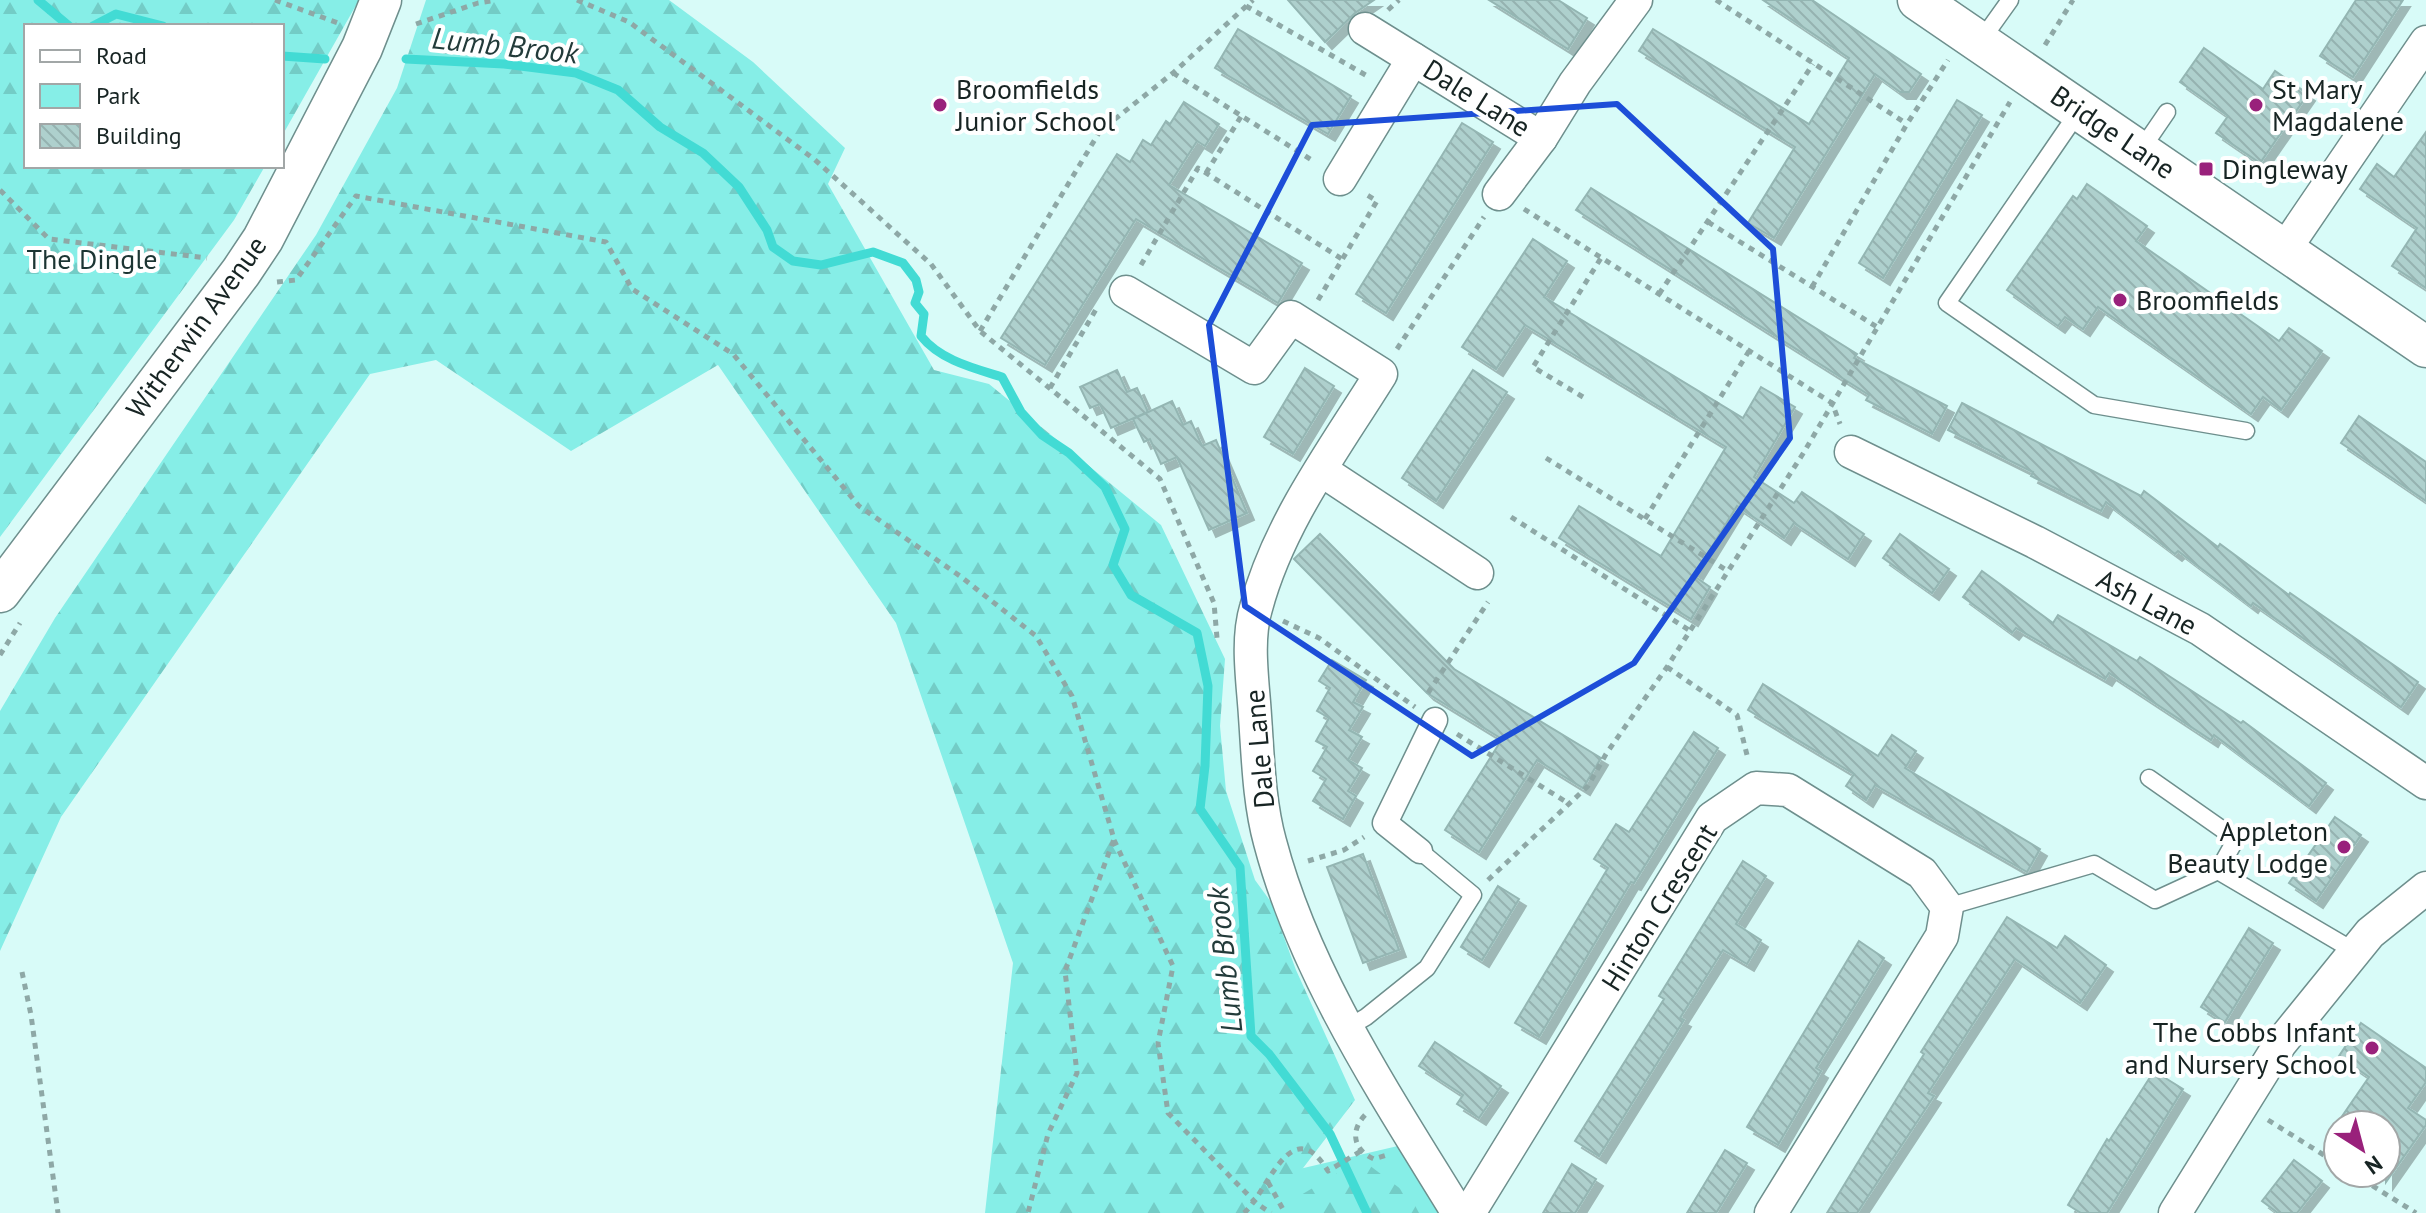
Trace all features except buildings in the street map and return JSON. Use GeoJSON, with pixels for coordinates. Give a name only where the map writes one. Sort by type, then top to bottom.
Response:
{"type":"FeatureCollection","features":[{"type":"Feature","properties":{"kind":"street","name":"Witherwin Avenue"},"geometry":{"type":"LineString","coordinates":[[0,592],[263,239],[362,48],[381,0]]}},
{"type":"Feature","properties":{"kind":"street","name":"Dale Lane"},"geometry":{"type":"LineString","coordinates":[[1499,194],[1636,0]]}},
{"type":"Feature","properties":{"kind":"street","name":"Bridge Lane"},"geometry":{"type":"LineString","coordinates":[[1918,0],[2426,347]]}},
{"type":"Feature","properties":{"kind":"street","name":"Dale Lane"},"geometry":{"type":"LineString","coordinates":[[1365,29],[1541,138]]}},
{"type":"Feature","properties":{"kind":"street"},"geometry":{"type":"LineString","coordinates":[[2285,249],[2426,42]]}},
{"type":"Feature","properties":{"kind":"street","name":"Dale Lane"},"geometry":{"type":"LineString","coordinates":[[1340,179],[1413,59]]}},
{"type":"Feature","properties":{"kind":"street"},"geometry":{"type":"LineString","coordinates":[[1116,293],[1254,368],[1291,317],[1381,374]]}},
{"type":"Feature","properties":{"kind":"street","name":"Dale Lane"},"geometry":{"type":"LineString","coordinates":[[1381,374],[1321,470],[1272,559],[1255,610],[1252,631],[1253,695],[1263,805],[1269,841],[1293,910],[1347,1028],[1458,1213]]}},
{"type":"Feature","properties":{"kind":"street","name":"Ash Lane"},"geometry":{"type":"LineString","coordinates":[[1851,452],[2035,542],[2200,629],[2426,783]]}},
{"type":"Feature","properties":{"kind":"street"},"geometry":{"type":"LineString","coordinates":[[1321,470],[1483,586]]}},
{"type":"Feature","properties":{"kind":"street"},"geometry":{"type":"LineString","coordinates":[[1420,851],[1385,823],[1426,715]]}},
{"type":"Feature","properties":{"kind":"street","name":"Hinton Crescent"},"geometry":{"type":"LineString","coordinates":[[1469,1213],[1712,818],[1756,788],[1788,790],[1922,873],[1947,907]]}},
{"type":"Feature","properties":{"kind":"street"},"geometry":{"type":"LineString","coordinates":[[2175,1213],[2280,1044],[2354,951],[2388,917],[2420,902]]}},
{"type":"Feature","properties":{"kind":"street"},"geometry":{"type":"LineString","coordinates":[[1771,1213],[1942,936],[1947,907]]}},
{"type":"Feature","properties":{"kind":"lane"},"geometry":{"type":"LineString","coordinates":[[1973,38],[2010,0]]}},
{"type":"Feature","properties":{"kind":"lane"},"geometry":{"type":"LineString","coordinates":[[2080,110],[1947,303],[2094,405],[2246,431]]}},
{"type":"Feature","properties":{"kind":"lane"},"geometry":{"type":"LineString","coordinates":[[2141,150],[2167,112]]}},
{"type":"Feature","properties":{"kind":"lane"},"geometry":{"type":"LineString","coordinates":[[1947,907],[2094,864],[2155,900],[2218,871],[2236,839],[2149,778]]}},
{"type":"Feature","properties":{"kind":"lane"},"geometry":{"type":"LineString","coordinates":[[1347,1028],[1366,1017],[1427,968],[1473,895],[1420,851]]}},
{"type":"Feature","properties":{"kind":"lane"},"geometry":{"type":"LineString","coordinates":[[2218,871],[2354,951]]}},
{"type":"Feature","properties":{"kind":"path"},"geometry":{"type":"LineString","coordinates":[[275,0],[339,23]]}},
{"type":"Feature","properties":{"kind":"path"},"geometry":{"type":"LineString","coordinates":[[416,24],[496,0]]}},
{"type":"Feature","properties":{"kind":"path"},"geometry":{"type":"LineString","coordinates":[[577,0],[629,22],[814,159],[931,264],[980,331],[1160,479],[1214,603]]}},
{"type":"Feature","properties":{"kind":"path"},"geometry":{"type":"LineString","coordinates":[[980,331],[1100,131],[1173,73],[1253,0]]}},
{"type":"Feature","properties":{"kind":"path"},"geometry":{"type":"LineString","coordinates":[[1716,0],[1907,124]]}},
{"type":"Feature","properties":{"kind":"path"},"geometry":{"type":"LineString","coordinates":[[2042,50],[2073,0]]}},
{"type":"Feature","properties":{"kind":"path"},"geometry":{"type":"LineString","coordinates":[[1246,6],[1395,91]]}},
{"type":"Feature","properties":{"kind":"path"},"geometry":{"type":"LineString","coordinates":[[1812,287],[1907,124],[1973,38]]}},
{"type":"Feature","properties":{"kind":"path"},"geometry":{"type":"LineString","coordinates":[[1659,294],[1813,64]]}},
{"type":"Feature","properties":{"kind":"path"},"geometry":{"type":"LineString","coordinates":[[1173,73],[1377,201],[1304,325]]}},
{"type":"Feature","properties":{"kind":"path"},"geometry":{"type":"LineString","coordinates":[[1473,895],[1588,786],[1804,452],[2013,96]]}},
{"type":"Feature","properties":{"kind":"path"},"geometry":{"type":"LineString","coordinates":[[1206,173],[1242,115]]}},
{"type":"Feature","properties":{"kind":"path"},"geometry":{"type":"LineString","coordinates":[[1147,256],[1198,168],[1342,259]]}},
{"type":"Feature","properties":{"kind":"path"},"geometry":{"type":"LineString","coordinates":[[0,190],[49,239],[210,258],[272,282],[296,280],[356,196],[606,242],[632,289],[733,354],[859,506],[960,576],[1036,636],[1072,696],[1114,839],[1173,966],[1158,1043],[1168,1113],[1256,1203],[1271,1213]]}},
{"type":"Feature","properties":{"kind":"path"},"geometry":{"type":"LineString","coordinates":[[1381,374],[1499,194],[1832,403]]}},
{"type":"Feature","properties":{"kind":"path"},"geometry":{"type":"LineString","coordinates":[[1708,222],[1877,327]]}},
{"type":"Feature","properties":{"kind":"path"},"geometry":{"type":"LineString","coordinates":[[1583,397],[1533,367],[1601,258]]}},
{"type":"Feature","properties":{"kind":"path"},"geometry":{"type":"LineString","coordinates":[[1050,388],[1116,293]]}},
{"type":"Feature","properties":{"kind":"path"},"geometry":{"type":"LineString","coordinates":[[1645,519],[1749,351]]}},
{"type":"Feature","properties":{"kind":"path"},"geometry":{"type":"LineString","coordinates":[[1546,458],[1728,571]]}},
{"type":"Feature","properties":{"kind":"path"},"geometry":{"type":"LineString","coordinates":[[1511,517],[1689,630]]}},
{"type":"Feature","properties":{"kind":"path"},"geometry":{"type":"LineString","coordinates":[[1426,715],[1483,586]]}},
{"type":"Feature","properties":{"kind":"path"},"geometry":{"type":"LineString","coordinates":[[1667,667],[1737,715],[1741,731]]}},
{"type":"Feature","properties":{"kind":"path"},"geometry":{"type":"LineString","coordinates":[[1299,864],[1344,850],[1385,823]]}},
{"type":"Feature","properties":{"kind":"path"},"geometry":{"type":"LineString","coordinates":[[1028,1213],[1048,1134],[1077,1073],[1065,971],[1114,839]]}},
{"type":"Feature","properties":{"kind":"path"},"geometry":{"type":"LineString","coordinates":[[22,972],[31,1015],[58,1213]]}},
{"type":"Feature","properties":{"kind":"path"},"geometry":{"type":"LineString","coordinates":[[2241,1104],[2322,1154]]}},
{"type":"Feature","properties":{"kind":"path"},"geometry":{"type":"LineString","coordinates":[[1244,1213],[1256,1203],[1284,1155],[1297,1150],[1313,1153],[1328,1171],[1361,1151],[1355,1134],[1358,1123],[1366,1114]]}},
{"type":"Feature","properties":{"kind":"path"},"geometry":{"type":"LineString","coordinates":[[1267,1181],[1285,1213]]}},
{"type":"Feature","properties":{"kind":"path"},"geometry":{"type":"LineString","coordinates":[[2378,1189],[2416,1213]]}},
{"type":"Feature","properties":{"kind":"highlighted area"},"geometry":{"type":"Polygon","coordinates":[[[1617,104],[1773,249],[1790,438],[1634,663],[1472,756],[1245,606],[1209,325],[1312,125],[1617,104]]]}},
{"type":"Feature","properties":{"kind":"green space","name":"The Dingle"},"geometry":{"type":"Polygon","coordinates":[[[0,0],[359,0],[284,132],[284,24],[24,24],[24,168],[264,168],[234,220],[0,537],[0,0]]]}},
{"type":"Feature","properties":{"kind":"green space"},"geometry":{"type":"Polygon","coordinates":[[[426,0],[669,0],[753,62],[845,148],[828,184],[934,370],[989,384],[1161,525],[1225,659],[1220,726],[1226,791],[1255,880],[1271,902],[1296,970],[1355,1100],[1297,1176],[1274,1213],[985,1213],[1013,963],[896,623],[718,365],[571,451],[436,360],[370,374],[61,817],[0,951],[0,711],[55,618],[316,235],[397,88],[426,0]]]}},
{"type":"Feature","properties":{"kind":"green space"},"geometry":{"type":"Polygon","coordinates":[[[1415,1142],[1458,1213],[1270,1213],[1295,1170],[1415,1142]]]}},
{"type":"Feature","properties":{"kind":"green space"},"geometry":{"type":"Polygon","coordinates":[[[1361,1159],[1410,1196],[1419,1213],[1298,1213],[1291,1201],[1361,1159]]]}},
{"type":"Feature","properties":{"kind":"waterway"},"geometry":{"type":"LineString","coordinates":[[38,0],[67,24]]}},
{"type":"Feature","properties":{"kind":"waterway"},"geometry":{"type":"LineString","coordinates":[[97,24],[116,14],[155,24]]}},
{"type":"Feature","properties":{"kind":"waterway"},"geometry":{"type":"LineString","coordinates":[[284,56],[325,59]]}},
{"type":"Feature","properties":{"kind":"waterway","name":"Lumb Brook"},"geometry":{"type":"LineString","coordinates":[[406,59],[504,64],[576,73],[618,90],[660,127],[703,153],[739,187],[767,230],[773,247],[793,261],[821,265],[873,252],[903,263],[916,280],[919,292],[915,303],[924,314],[921,336],[947,357],[1002,377],[1021,412],[1042,435],[1069,453],[1105,487],[1125,529],[1113,565],[1131,595],[1197,633],[1208,686],[1200,809],[1240,867],[1251,1036],[1269,1054],[1330,1134],[1367,1213]]}},
{"type":"Feature","properties":{"kind":"place","name":"Broomfields Junior School"},"geometry":{"type":"Point","coordinates":[940,105]}},
{"type":"Feature","properties":{"kind":"place","name":"St Mary Magdalene"},"geometry":{"type":"Point","coordinates":[2256,105]}},
{"type":"Feature","properties":{"kind":"place","name":"Dingleway"},"geometry":{"type":"Point","coordinates":[2206,169]}},
{"type":"Feature","properties":{"kind":"place","name":"Broomfields"},"geometry":{"type":"Point","coordinates":[2120,300]}},
{"type":"Feature","properties":{"kind":"place","name":"Appleton Beauty Lodge"},"geometry":{"type":"Point","coordinates":[2344,847]}},
{"type":"Feature","properties":{"kind":"place","name":"The Cobbs Infant and Nursery School"},"geometry":{"type":"Point","coordinates":[2372,1048]}}]}
